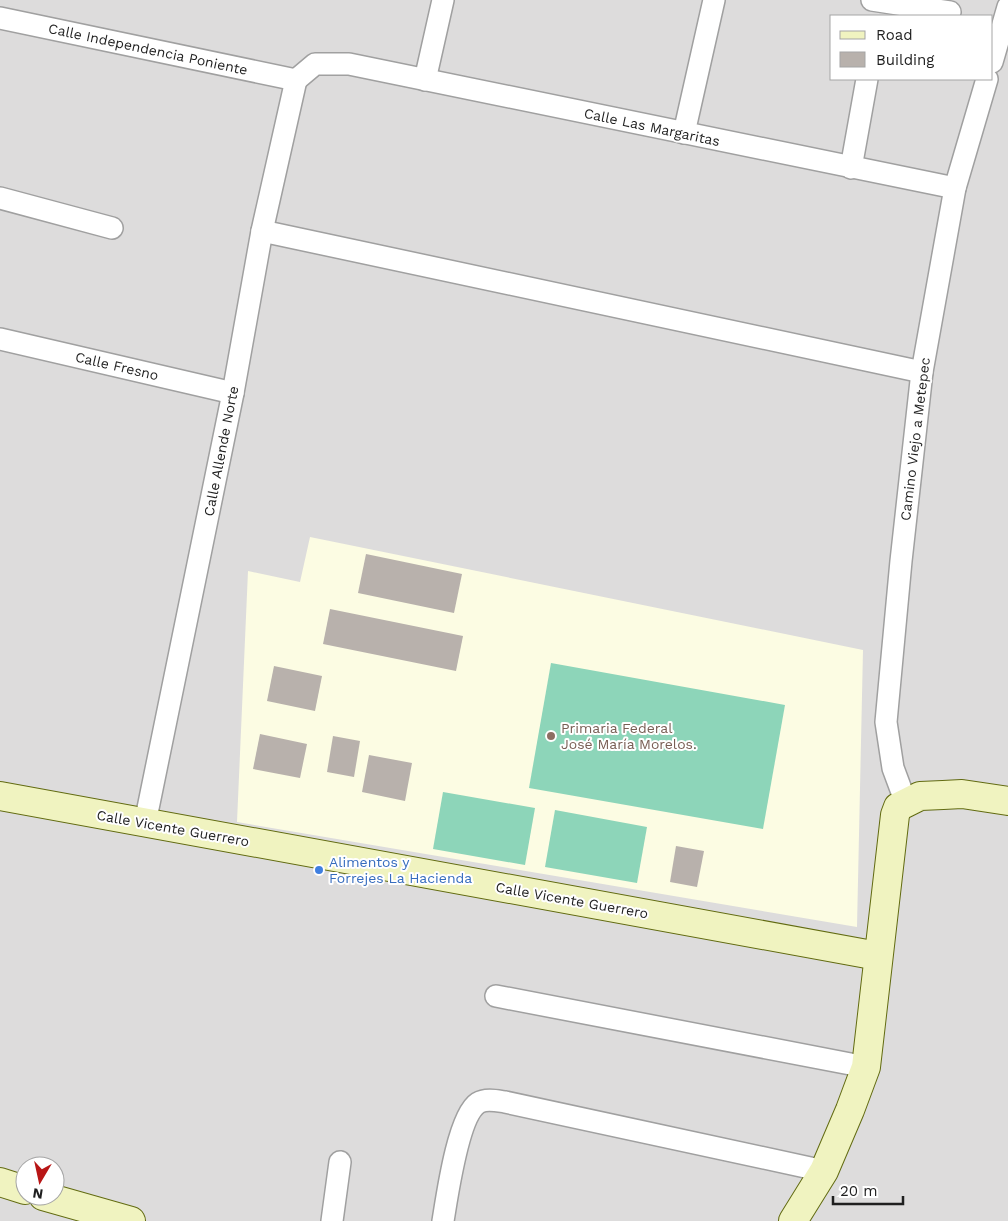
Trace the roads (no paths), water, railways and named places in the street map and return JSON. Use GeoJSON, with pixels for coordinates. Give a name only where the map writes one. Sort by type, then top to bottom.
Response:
{"type":"FeatureCollection","features":[{"type":"Feature","properties":{"kind":"street"},"geometry":{"type":"LineString","coordinates":[[425,80],[443,0]]}},
{"type":"Feature","properties":{"kind":"street"},"geometry":{"type":"LineString","coordinates":[[684,133],[714,0]]}},
{"type":"Feature","properties":{"kind":"street"},"geometry":{"type":"LineString","coordinates":[[879,4],[950,12]]}},
{"type":"Feature","properties":{"kind":"street"},"geometry":{"type":"LineString","coordinates":[[993,58],[1008,6]]}},
{"type":"Feature","properties":{"kind":"street","name":"Calle Independencia Poniente"},"geometry":{"type":"LineString","coordinates":[[0,18],[296,80]]}},
{"type":"Feature","properties":{"kind":"street","name":"Calle Las Margaritas"},"geometry":{"type":"LineString","coordinates":[[296,80],[315,64],[349,64],[955,188]]}},
{"type":"Feature","properties":{"kind":"street","name":"Calle Allende Norte"},"geometry":{"type":"LineString","coordinates":[[145,823],[233,393],[262,231],[296,80]]}},
{"type":"Feature","properties":{"kind":"street"},"geometry":{"type":"LineString","coordinates":[[851,168],[867,80]]}},
{"type":"Feature","properties":{"kind":"street","name":"Camino Viejo a Metepec"},"geometry":{"type":"LineString","coordinates":[[906,803],[893,768],[886,722],[901,561],[922,372],[955,188],[987,80]]}},
{"type":"Feature","properties":{"kind":"street"},"geometry":{"type":"LineString","coordinates":[[0,198],[112,228]]}},
{"type":"Feature","properties":{"kind":"street"},"geometry":{"type":"LineString","coordinates":[[262,231],[922,372]]}},
{"type":"Feature","properties":{"kind":"street","name":"Calle Fresno"},"geometry":{"type":"LineString","coordinates":[[0,339],[233,393]]}},
{"type":"Feature","properties":{"kind":"street"},"geometry":{"type":"LineString","coordinates":[[793,1221],[824,1171],[866,1067],[895,815],[898,807],[920,796],[962,794],[1008,801]]}},
{"type":"Feature","properties":{"kind":"street","name":"Calle Vicente Guerrero"},"geometry":{"type":"LineString","coordinates":[[0,796],[878,956]]}},
{"type":"Feature","properties":{"kind":"street"},"geometry":{"type":"LineString","coordinates":[[496,996],[866,1067]]}},
{"type":"Feature","properties":{"kind":"street"},"geometry":{"type":"LineString","coordinates":[[443,1221],[459,1143],[471,1112],[478,1103],[486,1101],[515,1104],[824,1171]]}},
{"type":"Feature","properties":{"kind":"street"},"geometry":{"type":"LineString","coordinates":[[332,1221],[340,1162]]}},
{"type":"Feature","properties":{"kind":"street"},"geometry":{"type":"LineString","coordinates":[[0,1182],[15,1187]]}},
{"type":"Feature","properties":{"kind":"street"},"geometry":{"type":"LineString","coordinates":[[65,1202],[131,1221]]}},
{"type":"Feature","properties":{"kind":"place","name":"Primaria Federal José María Morelos."},"geometry":{"type":"Point","coordinates":[551,736]}},
{"type":"Feature","properties":{"kind":"place","name":"Alimentos y Forrejes La Hacienda"},"geometry":{"type":"Point","coordinates":[319,870]}}]}
